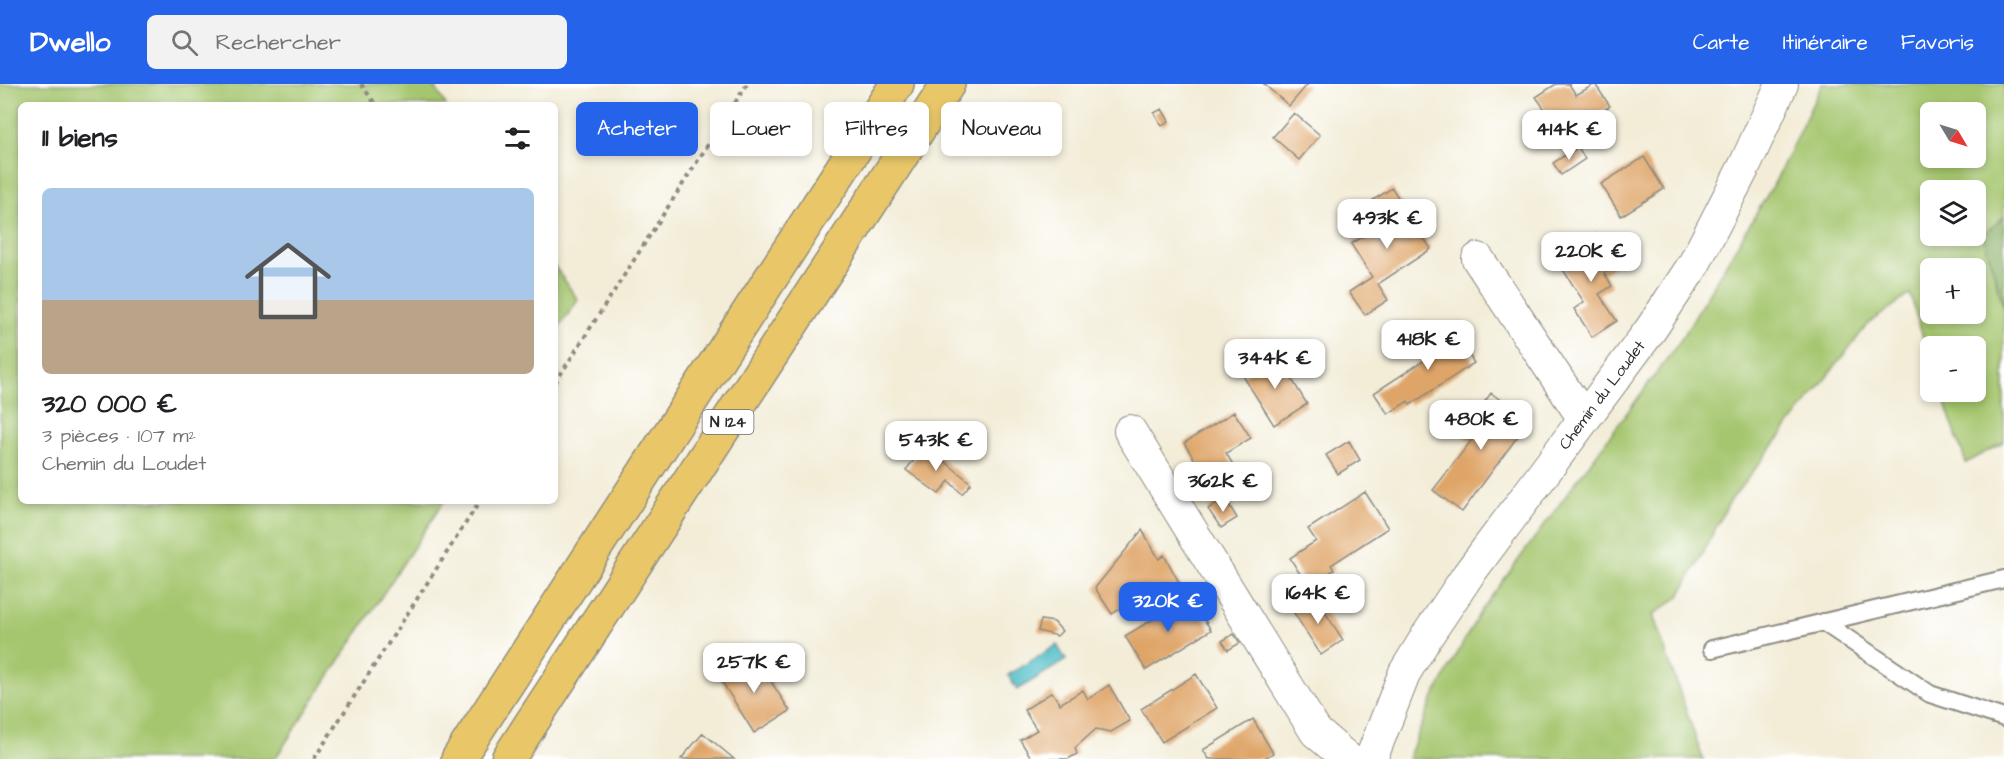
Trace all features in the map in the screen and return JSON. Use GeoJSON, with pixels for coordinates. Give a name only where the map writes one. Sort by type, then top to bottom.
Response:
{"type":"FeatureCollection","features":[{"type":"Feature","properties":{"kind":"highway","name":"N 124"},"geometry":{"type":"LineString","coordinates":[[458,759],[897,84]]}},
{"type":"Feature","properties":{"kind":"highway","name":"N 124"},"geometry":{"type":"LineString","coordinates":[[508,759],[948,84]]}},
{"type":"Feature","properties":{"kind":"street","name":"Chemin du Loudet"},"geometry":{"type":"LineString","coordinates":[[1371,759],[1405,672],[1427,636],[1468,575],[1651,329],[1694,264],[1746,163],[1782,84]]}},
{"type":"Feature","properties":{"kind":"street"},"geometry":{"type":"LineString","coordinates":[[1478,259],[1584,419]]}},
{"type":"Feature","properties":{"kind":"street"},"geometry":{"type":"LineString","coordinates":[[1130,431],[1316,732],[1348,759]]}},
{"type":"Feature","properties":{"kind":"lane"},"geometry":{"type":"LineString","coordinates":[[1712,649],[2004,579]]}},
{"type":"Feature","properties":{"kind":"lane"},"geometry":{"type":"LineString","coordinates":[[1823,622],[1930,694],[2004,718]]}},
{"type":"Feature","properties":{"kind":"path"},"geometry":{"type":"LineString","coordinates":[[361,84],[374,102]]}},
{"type":"Feature","properties":{"kind":"path"},"geometry":{"type":"LineString","coordinates":[[558,377],[747,84]]}},
{"type":"Feature","properties":{"kind":"path"},"geometry":{"type":"LineString","coordinates":[[314,759],[478,504]]}},
{"type":"Feature","properties":{"kind":"green space"},"geometry":{"type":"Polygon","coordinates":[[[0,84],[433,84],[444,102],[18,102],[18,504],[442,504],[275,759],[0,759],[0,84]]]}},
{"type":"Feature","properties":{"kind":"green space"},"geometry":{"type":"Polygon","coordinates":[[[1822,84],[2004,84],[2004,217],[1986,232],[1986,180],[1920,180],[1920,246],[1986,245],[2004,308],[2004,442],[1966,463],[1945,402],[1986,402],[1986,336],[1923,336],[1910,294],[1868,324],[1730,501],[1680,596],[1653,615],[1703,759],[1408,759],[1431,702],[1480,612],[1680,341],[1775,182],[1822,84]]]}},
{"type":"Feature","properties":{"kind":"green space"},"geometry":{"type":"Polygon","coordinates":[[[2004,217],[2004,308],[1986,245],[1986,232],[2004,217]]]}},
{"type":"Feature","properties":{"kind":"green space"},"geometry":{"type":"Polygon","coordinates":[[[558,271],[578,300],[558,329],[558,271]]]}},
{"type":"Feature","properties":{"kind":"water"},"geometry":{"type":"Polygon","coordinates":[[[1057,645],[1066,660],[1017,690],[1008,675],[1057,645]]]}},
{"type":"Feature","properties":{"kind":"building"},"geometry":{"type":"Polygon","coordinates":[[[1264,84],[1308,84],[1289,106],[1264,84]]]}},
{"type":"Feature","properties":{"kind":"building"},"geometry":{"type":"Polygon","coordinates":[[[1556,84],[1569,84],[1576,95],[1595,84],[1610,106],[1599,113],[1607,126],[1592,136],[1587,130],[1565,145],[1552,125],[1558,121],[1552,111],[1548,114],[1536,97],[1556,84]]]}},
{"type":"Feature","properties":{"kind":"building"},"geometry":{"type":"Polygon","coordinates":[[[1162,109],[1169,121],[1162,126],[1154,113],[1162,109]]]}},
{"type":"Feature","properties":{"kind":"building"},"geometry":{"type":"Polygon","coordinates":[[[1294,113],[1320,135],[1299,160],[1273,137],[1294,113]]]}},
{"type":"Feature","properties":{"kind":"building"},"geometry":{"type":"Polygon","coordinates":[[[1578,147],[1585,159],[1561,175],[1553,163],[1578,147]]]}},
{"type":"Feature","properties":{"kind":"building"},"geometry":{"type":"Polygon","coordinates":[[[1644,157],[1664,189],[1621,216],[1601,184],[1644,157]]]}},
{"type":"Feature","properties":{"kind":"building"},"geometry":{"type":"Polygon","coordinates":[[[1392,188],[1431,249],[1378,284],[1388,300],[1365,315],[1349,292],[1372,277],[1351,244],[1387,221],[1373,200],[1392,188]]]}},
{"type":"Feature","properties":{"kind":"building"},"geometry":{"type":"Polygon","coordinates":[[[1596,234],[1616,265],[1604,273],[1612,286],[1599,294],[1617,321],[1592,337],[1574,309],[1584,302],[1558,262],[1596,234]]]}},
{"type":"Feature","properties":{"kind":"building"},"geometry":{"type":"Polygon","coordinates":[[[1449,323],[1474,363],[1410,405],[1408,401],[1388,414],[1374,393],[1434,354],[1424,339],[1449,323]]]}},
{"type":"Feature","properties":{"kind":"building"},"geometry":{"type":"Polygon","coordinates":[[[1277,355],[1307,404],[1274,425],[1243,376],[1277,355]]]}},
{"type":"Feature","properties":{"kind":"building"},"geometry":{"type":"Polygon","coordinates":[[[1491,393],[1529,421],[1462,512],[1433,490],[1471,441],[1461,434],[1491,393]]]}},
{"type":"Feature","properties":{"kind":"building"},"geometry":{"type":"Polygon","coordinates":[[[1234,412],[1251,438],[1226,453],[1235,468],[1210,484],[1184,443],[1234,412]]]}},
{"type":"Feature","properties":{"kind":"building"},"geometry":{"type":"Polygon","coordinates":[[[1349,441],[1360,460],[1338,474],[1326,455],[1349,441]]]}},
{"type":"Feature","properties":{"kind":"building"},"geometry":{"type":"Polygon","coordinates":[[[925,445],[971,483],[962,494],[949,481],[939,494],[906,470],[925,445]]]}},
{"type":"Feature","properties":{"kind":"building"},"geometry":{"type":"Polygon","coordinates":[[[1365,492],[1388,528],[1331,565],[1334,570],[1308,587],[1290,558],[1316,541],[1308,529],[1365,492]]]}},
{"type":"Feature","properties":{"kind":"building"},"geometry":{"type":"Polygon","coordinates":[[[1225,498],[1237,518],[1221,528],[1208,509],[1225,498]]]}},
{"type":"Feature","properties":{"kind":"building"},"geometry":{"type":"Polygon","coordinates":[[[1142,530],[1159,559],[1164,555],[1181,586],[1150,606],[1142,594],[1112,614],[1095,588],[1142,530]]]}},
{"type":"Feature","properties":{"kind":"building"},"geometry":{"type":"Polygon","coordinates":[[[1314,595],[1343,640],[1321,655],[1292,610],[1314,595]]]}},
{"type":"Feature","properties":{"kind":"building"},"geometry":{"type":"Polygon","coordinates":[[[1190,597],[1211,630],[1146,670],[1125,636],[1190,597]]]}},
{"type":"Feature","properties":{"kind":"building"},"geometry":{"type":"Polygon","coordinates":[[[1041,620],[1054,622],[1062,631],[1057,636],[1038,631],[1041,620]]]}},
{"type":"Feature","properties":{"kind":"building"},"geometry":{"type":"Polygon","coordinates":[[[1234,634],[1240,643],[1228,650],[1222,641],[1234,634]]]}},
{"type":"Feature","properties":{"kind":"building"},"geometry":{"type":"Polygon","coordinates":[[[754,655],[790,711],[754,733],[719,677],[754,655]]]}},
{"type":"Feature","properties":{"kind":"building"},"geometry":{"type":"Polygon","coordinates":[[[1196,674],[1217,708],[1162,742],[1141,709],[1196,674]]]}},
{"type":"Feature","properties":{"kind":"building"},"geometry":{"type":"Polygon","coordinates":[[[1109,685],[1130,721],[1111,732],[1096,729],[1075,748],[1077,754],[1068,759],[1032,759],[1020,740],[1037,730],[1024,710],[1052,692],[1060,704],[1083,690],[1088,699],[1109,685]]]}},
{"type":"Feature","properties":{"kind":"building"},"geometry":{"type":"Polygon","coordinates":[[[1253,719],[1273,753],[1263,759],[1209,759],[1203,750],[1253,719]]]}},
{"type":"Feature","properties":{"kind":"building"},"geometry":{"type":"Polygon","coordinates":[[[703,733],[734,759],[681,759],[703,733]]]}}]}
